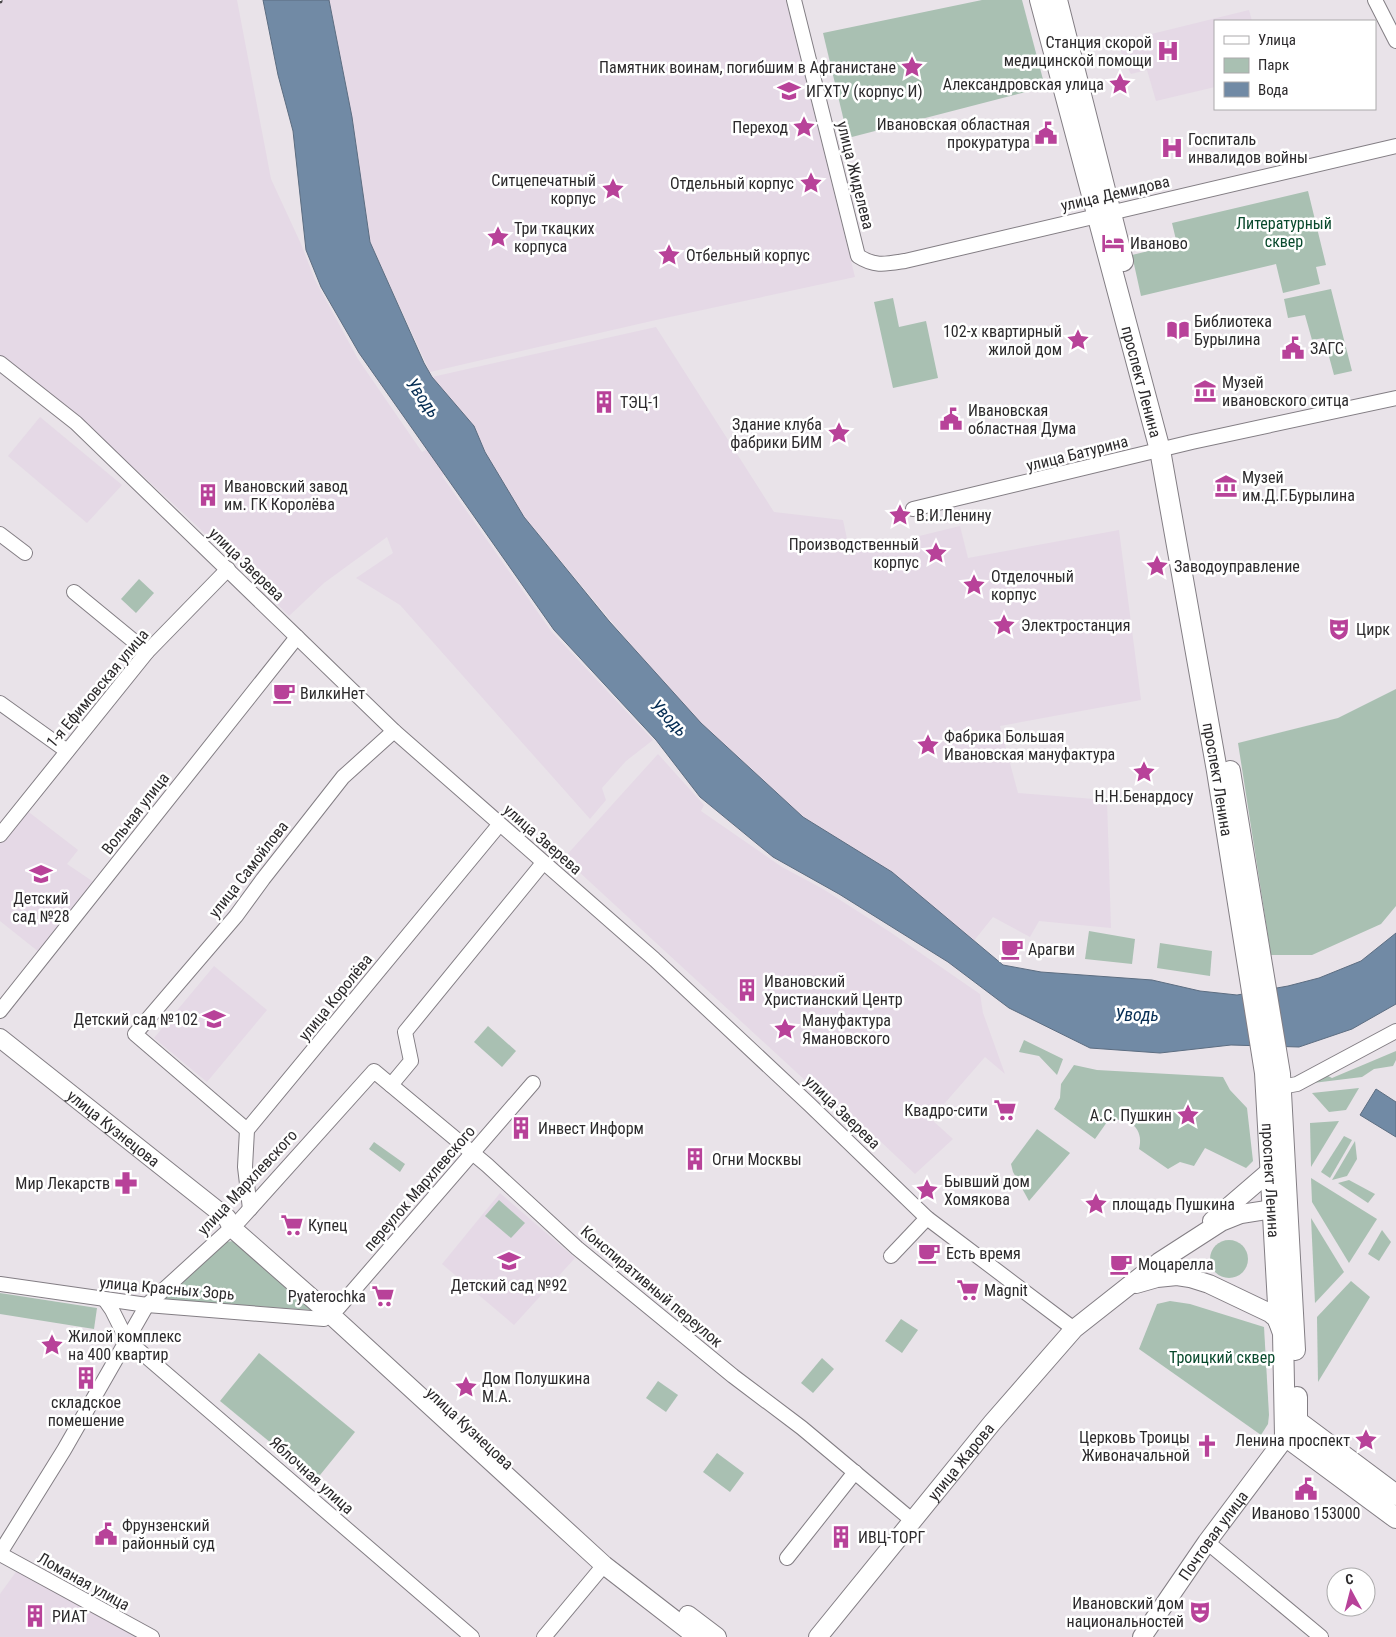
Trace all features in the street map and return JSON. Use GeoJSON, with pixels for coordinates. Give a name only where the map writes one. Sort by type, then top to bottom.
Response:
{"type":"FeatureCollection","features":[{"type":"Feature","properties":{"kind":"highway","name":"проспект Ленина"},"geometry":{"type":"LineString","coordinates":[[1040,0],[1103,213],[1166,449],[1275,1078],[1291,1429]]}},
{"type":"Feature","properties":{"kind":"highway","name":"проспект Ленина"},"geometry":{"type":"LineString","coordinates":[[1057,0],[1103,213]]}},
{"type":"Feature","properties":{"kind":"highway","name":"проспект Ленина"},"geometry":{"type":"LineString","coordinates":[[1275,1078],[1270,1171],[1281,1208],[1279,1322],[1283,1333],[1291,1429]]}},
{"type":"Feature","properties":{"kind":"highway"},"geometry":{"type":"LineString","coordinates":[[1291,1429],[1396,1495]]}},
{"type":"Feature","properties":{"kind":"highway"},"geometry":{"type":"LineString","coordinates":[[1291,1429],[1396,1518]]}},
{"type":"Feature","properties":{"kind":"main road","name":"улица Кузнецова"},"geometry":{"type":"LineString","coordinates":[[0,1038],[237,1219],[604,1565],[706,1635]]}},
{"type":"Feature","properties":{"kind":"main road"},"geometry":{"type":"LineString","coordinates":[[1114,1296],[1189,1242],[1270,1171]]}},
{"type":"Feature","properties":{"kind":"main road"},"geometry":{"type":"LineString","coordinates":[[1189,1242],[1234,1216],[1281,1208]]}},
{"type":"Feature","properties":{"kind":"main road"},"geometry":{"type":"LineString","coordinates":[[1114,1296],[1137,1284],[1157,1278],[1176,1276],[1190,1278],[1209,1284],[1263,1309],[1276,1318],[1283,1333]]}},
{"type":"Feature","properties":{"kind":"main road","name":"улица Жарова"},"geometry":{"type":"LineString","coordinates":[[818,1637],[914,1521],[992,1422],[1074,1329],[1114,1296]]}},
{"type":"Feature","properties":{"kind":"main road","name":"улица Кузнецова"},"geometry":{"type":"LineString","coordinates":[[335,1311],[609,1555],[706,1635]]}},
{"type":"Feature","properties":{"kind":"main road","name":"Почтовая улица"},"geometry":{"type":"LineString","coordinates":[[1142,1637],[1207,1542],[1291,1429]]}},
{"type":"Feature","properties":{"kind":"street","name":"улица Жиделева"},"geometry":{"type":"LineString","coordinates":[[794,0],[858,256],[871,264]]}},
{"type":"Feature","properties":{"kind":"street"},"geometry":{"type":"LineString","coordinates":[[1375,0],[1396,41]]}},
{"type":"Feature","properties":{"kind":"street","name":"улица Демидова"},"geometry":{"type":"LineString","coordinates":[[871,264],[884,265],[905,261],[1103,213],[1396,146]]}},
{"type":"Feature","properties":{"kind":"street","name":"улица Зверева"},"geometry":{"type":"LineString","coordinates":[[0,363],[76,423],[394,731],[654,959],[928,1218],[1074,1329]]}},
{"type":"Feature","properties":{"kind":"street","name":"улица Батурина"},"geometry":{"type":"LineString","coordinates":[[913,509],[1166,449],[1396,398]]}},
{"type":"Feature","properties":{"kind":"street"},"geometry":{"type":"LineString","coordinates":[[0,534],[26,553]]}},
{"type":"Feature","properties":{"kind":"street","name":"1-я Ефимовская улица"},"geometry":{"type":"LineString","coordinates":[[0,835],[147,652],[228,569]]}},
{"type":"Feature","properties":{"kind":"street"},"geometry":{"type":"LineString","coordinates":[[74,592],[147,652]]}},
{"type":"Feature","properties":{"kind":"street","name":"Вольная улица"},"geometry":{"type":"LineString","coordinates":[[0,1011],[297,637]]}},
{"type":"Feature","properties":{"kind":"street"},"geometry":{"type":"LineString","coordinates":[[0,703],[67,751]]}},
{"type":"Feature","properties":{"kind":"street","name":"улица Самойлова"},"geometry":{"type":"LineString","coordinates":[[248,1130],[135,1034],[236,916],[262,879],[343,777],[394,731]]}},
{"type":"Feature","properties":{"kind":"street","name":"улица Королёва"},"geometry":{"type":"LineString","coordinates":[[248,1130],[499,825]]}},
{"type":"Feature","properties":{"kind":"street"},"geometry":{"type":"LineString","coordinates":[[391,1085],[411,1061],[405,1032],[543,862]]}},
{"type":"Feature","properties":{"kind":"street"},"geometry":{"type":"LineString","coordinates":[[1275,1078],[1297,1084],[1396,1030]]}},
{"type":"Feature","properties":{"kind":"street","name":"Конспиративный переулок"},"geometry":{"type":"LineString","coordinates":[[374,1071],[472,1153],[577,1248],[914,1521]]}},
{"type":"Feature","properties":{"kind":"street","name":"улица Мархлевского"},"geometry":{"type":"LineString","coordinates":[[0,1553],[64,1450],[147,1306],[237,1219],[374,1071]]}},
{"type":"Feature","properties":{"kind":"street","name":"переулок Мархлевского"},"geometry":{"type":"LineString","coordinates":[[335,1311],[533,1083]]}},
{"type":"Feature","properties":{"kind":"street"},"geometry":{"type":"LineString","coordinates":[[237,1219],[246,1167],[248,1130]]}},
{"type":"Feature","properties":{"kind":"street"},"geometry":{"type":"LineString","coordinates":[[891,1256],[928,1218]]}},
{"type":"Feature","properties":{"kind":"street","name":"улица Красных Зорь"},"geometry":{"type":"LineString","coordinates":[[0,1284],[147,1306],[324,1319],[335,1311]]}},
{"type":"Feature","properties":{"kind":"street"},"geometry":{"type":"LineString","coordinates":[[105,1300],[127,1340]]}},
{"type":"Feature","properties":{"kind":"street","name":"Яблочная улица"},"geometry":{"type":"LineString","coordinates":[[127,1340],[472,1637]]}},
{"type":"Feature","properties":{"kind":"street"},"geometry":{"type":"LineString","coordinates":[[787,1558],[855,1472]]}},
{"type":"Feature","properties":{"kind":"street"},"geometry":{"type":"LineString","coordinates":[[1207,1542],[1321,1637]]}},
{"type":"Feature","properties":{"kind":"street","name":"Ломаная улица"},"geometry":{"type":"LineString","coordinates":[[0,1553],[152,1637]]}},
{"type":"Feature","properties":{"kind":"street"},"geometry":{"type":"LineString","coordinates":[[544,1637],[604,1565]]}},
{"type":"Feature","properties":{"kind":"shaded area"},"geometry":{"type":"Polygon","coordinates":[[[2,0],[237,0],[271,179],[301,244],[315,280],[358,359],[422,452],[473,426],[432,377],[656,327],[774,512],[843,520],[850,553],[960,526],[968,558],[1119,530],[1141,700],[1000,726],[1018,793],[1107,800],[1111,928],[1039,921],[1030,937],[993,917],[973,942],[892,872],[803,817],[701,723],[663,683],[524,517],[485,452],[442,476],[551,631],[653,740],[626,761],[602,788],[606,800],[590,819],[400,605],[356,578],[393,553],[387,537],[324,583],[289,616],[241,567],[141,474],[0,361],[0,4],[2,0]]]}},
{"type":"Feature","properties":{"kind":"shaded area"},"geometry":{"type":"Polygon","coordinates":[[[329,0],[786,0],[855,277],[430,372],[370,242],[352,117],[329,0]]]}},
{"type":"Feature","properties":{"kind":"shaded area","name":"Станция скорой медицинской помощи"},"geometry":{"type":"Polygon","coordinates":[[[1249,10],[1252,20],[1214,20],[1214,87],[1156,101],[1147,70],[1131,74],[1123,60],[1119,42],[1249,10]]]}},
{"type":"Feature","properties":{"kind":"shaded area"},"geometry":{"type":"Polygon","coordinates":[[[40,417],[122,485],[87,523],[8,456],[40,417]]]}},
{"type":"Feature","properties":{"kind":"shaded area"},"geometry":{"type":"Polygon","coordinates":[[[658,754],[704,805],[701,811],[782,867],[823,889],[890,932],[980,994],[983,1013],[1005,1074],[985,1057],[931,1119],[953,1139],[915,1174],[879,1140],[873,1143],[564,858],[658,754]]]}},
{"type":"Feature","properties":{"kind":"shaded area","name":"Детский сад №28"},"geometry":{"type":"Polygon","coordinates":[[[26,810],[78,850],[67,864],[95,883],[39,952],[0,921],[0,843],[26,810]]]}},
{"type":"Feature","properties":{"kind":"shaded area","name":"Детский сад №102"},"geometry":{"type":"Polygon","coordinates":[[[214,966],[267,1010],[207,1082],[154,1038],[214,966]]]}},
{"type":"Feature","properties":{"kind":"shaded area","name":"Детский сад №92"},"geometry":{"type":"Polygon","coordinates":[[[500,1193],[575,1258],[514,1325],[442,1264],[500,1193]]]}},
{"type":"Feature","properties":{"kind":"shaded area"},"geometry":{"type":"Polygon","coordinates":[[[21,1565],[153,1637],[0,1637],[0,1594],[21,1565]]]}},
{"type":"Feature","properties":{"kind":"green space"},"geometry":{"type":"Polygon","coordinates":[[[982,0],[1022,0],[1045,87],[848,138],[823,33],[982,0]]]}},
{"type":"Feature","properties":{"kind":"green space","name":"Литературный сквер"},"geometry":{"type":"Polygon","coordinates":[[[1308,191],[1326,265],[1316,267],[1320,284],[1283,293],[1276,264],[1141,296],[1132,255],[1177,244],[1172,223],[1308,191]]]}},
{"type":"Feature","properties":{"kind":"green space"},"geometry":{"type":"Polygon","coordinates":[[[1331,289],[1352,371],[1334,375],[1324,338],[1312,340],[1305,315],[1288,318],[1284,299],[1331,289]]]}},
{"type":"Feature","properties":{"kind":"green space"},"geometry":{"type":"Polygon","coordinates":[[[893,298],[899,327],[926,321],[938,378],[893,388],[874,302],[893,298]]]}},
{"type":"Feature","properties":{"kind":"green space"},"geometry":{"type":"Polygon","coordinates":[[[139,579],[154,593],[136,613],[121,599],[139,579]]]}},
{"type":"Feature","properties":{"kind":"green space"},"geometry":{"type":"Polygon","coordinates":[[[1396,689],[1396,906],[1381,924],[1312,955],[1271,955],[1238,743],[1338,718],[1396,689]]]}},
{"type":"Feature","properties":{"kind":"green space"},"geometry":{"type":"Polygon","coordinates":[[[1089,931],[1135,939],[1132,964],[1085,959],[1089,931]]]}},
{"type":"Feature","properties":{"kind":"green space"},"geometry":{"type":"Polygon","coordinates":[[[1160,943],[1212,951],[1210,976],[1157,968],[1160,943]]]}},
{"type":"Feature","properties":{"kind":"green space"},"geometry":{"type":"Polygon","coordinates":[[[488,1026],[516,1051],[502,1067],[474,1042],[488,1026]]]}},
{"type":"Feature","properties":{"kind":"green space"},"geometry":{"type":"Polygon","coordinates":[[[1024,1040],[1063,1059],[1057,1075],[1039,1056],[1019,1052],[1024,1040]]]}},
{"type":"Feature","properties":{"kind":"green space"},"geometry":{"type":"Polygon","coordinates":[[[1396,1051],[1396,1060],[1393,1066],[1374,1069],[1362,1077],[1313,1083],[1326,1075],[1332,1078],[1396,1051]]]}},
{"type":"Feature","properties":{"kind":"green space"},"geometry":{"type":"Polygon","coordinates":[[[1074,1065],[1097,1070],[1223,1077],[1230,1090],[1247,1108],[1253,1161],[1246,1168],[1205,1148],[1194,1166],[1180,1162],[1168,1169],[1139,1149],[1140,1141],[1137,1129],[1127,1121],[1121,1120],[1107,1122],[1095,1139],[1054,1109],[1060,1098],[1061,1084],[1074,1065]]]}},
{"type":"Feature","properties":{"kind":"green space"},"geometry":{"type":"Polygon","coordinates":[[[1359,1088],[1346,1110],[1329,1112],[1312,1093],[1359,1088]]]}},
{"type":"Feature","properties":{"kind":"green space"},"geometry":{"type":"Polygon","coordinates":[[[1339,1121],[1311,1167],[1310,1123],[1339,1121]]]}},
{"type":"Feature","properties":{"kind":"green space"},"geometry":{"type":"Polygon","coordinates":[[[1037,1129],[1070,1153],[1029,1201],[1013,1172],[1011,1164],[1037,1129]]]}},
{"type":"Feature","properties":{"kind":"green space"},"geometry":{"type":"Polygon","coordinates":[[[1344,1136],[1352,1140],[1330,1178],[1321,1172],[1344,1136]]]}},
{"type":"Feature","properties":{"kind":"green space"},"geometry":{"type":"Polygon","coordinates":[[[1355,1141],[1357,1159],[1347,1176],[1332,1180],[1355,1141]]]}},
{"type":"Feature","properties":{"kind":"green space"},"geometry":{"type":"Polygon","coordinates":[[[374,1142],[405,1164],[400,1172],[369,1149],[374,1142]]]}},
{"type":"Feature","properties":{"kind":"green space"},"geometry":{"type":"Polygon","coordinates":[[[1311,1178],[1377,1219],[1349,1263],[1312,1202],[1311,1178]]]}},
{"type":"Feature","properties":{"kind":"green space"},"geometry":{"type":"Polygon","coordinates":[[[1349,1180],[1375,1194],[1368,1203],[1338,1183],[1349,1180]]]}},
{"type":"Feature","properties":{"kind":"green space"},"geometry":{"type":"Polygon","coordinates":[[[499,1200],[525,1223],[511,1238],[485,1216],[499,1200]]]}},
{"type":"Feature","properties":{"kind":"green space"},"geometry":{"type":"Polygon","coordinates":[[[1311,1218],[1344,1272],[1315,1303],[1311,1218]]]}},
{"type":"Feature","properties":{"kind":"green space"},"geometry":{"type":"Polygon","coordinates":[[[1382,1230],[1391,1242],[1379,1261],[1368,1254],[1382,1230]]]}},
{"type":"Feature","properties":{"kind":"green space"},"geometry":{"type":"Polygon","coordinates":[[[242,1240],[311,1304],[311,1310],[164,1300],[175,1279],[225,1242],[242,1240]]]}},
{"type":"Feature","properties":{"kind":"green space"},"geometry":{"type":"Polygon","coordinates":[[[1229,1240],[1242,1246],[1248,1259],[1242,1272],[1229,1278],[1216,1272],[1210,1259],[1216,1246],[1229,1240]]]}},
{"type":"Feature","properties":{"kind":"green space"},"geometry":{"type":"Polygon","coordinates":[[[1351,1281],[1370,1297],[1318,1382],[1317,1317],[1351,1281]]]}},
{"type":"Feature","properties":{"kind":"green space"},"geometry":{"type":"Polygon","coordinates":[[[0,1293],[97,1308],[94,1329],[0,1314],[0,1293]]]}},
{"type":"Feature","properties":{"kind":"green space","name":"Троицкий сквер"},"geometry":{"type":"Polygon","coordinates":[[[1170,1301],[1190,1304],[1264,1327],[1269,1415],[1268,1424],[1261,1435],[1139,1349],[1157,1304],[1170,1301]]]}},
{"type":"Feature","properties":{"kind":"green space"},"geometry":{"type":"Polygon","coordinates":[[[901,1319],[918,1330],[902,1353],[885,1341],[901,1319]]]}},
{"type":"Feature","properties":{"kind":"green space"},"geometry":{"type":"Polygon","coordinates":[[[259,1353],[355,1432],[316,1480],[220,1401],[259,1353]]]}},
{"type":"Feature","properties":{"kind":"green space"},"geometry":{"type":"Polygon","coordinates":[[[822,1358],[834,1369],[813,1393],[801,1383],[822,1358]]]}},
{"type":"Feature","properties":{"kind":"green space"},"geometry":{"type":"Polygon","coordinates":[[[658,1381],[678,1395],[666,1412],[646,1398],[658,1381]]]}},
{"type":"Feature","properties":{"kind":"green space"},"geometry":{"type":"Polygon","coordinates":[[[717,1453],[744,1473],[730,1492],[703,1472],[717,1453]]]}},
{"type":"Feature","properties":{"kind":"water","name":"Уводь"},"geometry":{"type":"Polygon","coordinates":[[[263,0],[329,0],[352,117],[370,242],[424,363],[432,377],[474,426],[485,452],[524,517],[609,621],[701,723],[803,817],[892,872],[1003,965],[1041,972],[1152,980],[1200,991],[1237,995],[1288,986],[1319,978],[1361,961],[1396,933],[1396,1004],[1352,1029],[1299,1047],[1231,1045],[1160,1053],[1090,1048],[1009,1008],[948,962],[839,894],[773,857],[700,797],[656,740],[554,630],[359,353],[321,287],[306,250],[293,131],[278,75],[263,0]]]}},
{"type":"Feature","properties":{"kind":"water"},"geometry":{"type":"Polygon","coordinates":[[[1376,1089],[1396,1102],[1396,1137],[1360,1115],[1376,1089]]]}},
{"type":"Feature","properties":{"kind":"place","name":"Станция скорой медицинской помощи"},"geometry":{"type":"Point","coordinates":[1168,51]}},
{"type":"Feature","properties":{"kind":"place","name":"Памятник воинам, погибшим в Афганистане"},"geometry":{"type":"Point","coordinates":[912,67]}},
{"type":"Feature","properties":{"kind":"place","name":"Александровская улица"},"geometry":{"type":"Point","coordinates":[1120,84]}},
{"type":"Feature","properties":{"kind":"place","name":"ИГХТУ (корпус И)"},"geometry":{"type":"Point","coordinates":[789,91]}},
{"type":"Feature","properties":{"kind":"place","name":"Переход"},"geometry":{"type":"Point","coordinates":[804,127]}},
{"type":"Feature","properties":{"kind":"place","name":"Ивановская областная прокуратура"},"geometry":{"type":"Point","coordinates":[1046,133]}},
{"type":"Feature","properties":{"kind":"place","name":"Госпиталь инвалидов войны"},"geometry":{"type":"Point","coordinates":[1172,148]}},
{"type":"Feature","properties":{"kind":"place","name":"Отдельный корпус"},"geometry":{"type":"Point","coordinates":[811,183]}},
{"type":"Feature","properties":{"kind":"place","name":"Ситцепечатный корпус"},"geometry":{"type":"Point","coordinates":[613,189]}},
{"type":"Feature","properties":{"kind":"place","name":"Три ткацких корпуса"},"geometry":{"type":"Point","coordinates":[498,237]}},
{"type":"Feature","properties":{"kind":"place","name":"Иваново"},"geometry":{"type":"Point","coordinates":[1113,243]}},
{"type":"Feature","properties":{"kind":"place","name":"Отбельный корпус"},"geometry":{"type":"Point","coordinates":[669,255]}},
{"type":"Feature","properties":{"kind":"place","name":"Библиотека Бурылина"},"geometry":{"type":"Point","coordinates":[1178,330]}},
{"type":"Feature","properties":{"kind":"place","name":"102-х квартирный жилой дом"},"geometry":{"type":"Point","coordinates":[1078,340]}},
{"type":"Feature","properties":{"kind":"place","name":"ЗАГС"},"geometry":{"type":"Point","coordinates":[1293,348]}},
{"type":"Feature","properties":{"kind":"place","name":"Музей ивановского ситца"},"geometry":{"type":"Point","coordinates":[1205,391]}},
{"type":"Feature","properties":{"kind":"place","name":"ТЭЦ-1"},"geometry":{"type":"Point","coordinates":[604,402]}},
{"type":"Feature","properties":{"kind":"place","name":"Ивановская областная Дума"},"geometry":{"type":"Point","coordinates":[951,419]}},
{"type":"Feature","properties":{"kind":"place","name":"Здание клуба фабрики БИМ"},"geometry":{"type":"Point","coordinates":[839,433]}},
{"type":"Feature","properties":{"kind":"place","name":"Музей им.Д.Г.Бурылина"},"geometry":{"type":"Point","coordinates":[1226,486]}},
{"type":"Feature","properties":{"kind":"place","name":"Ивановский завод им. ГК Королёва"},"geometry":{"type":"Point","coordinates":[208,495]}},
{"type":"Feature","properties":{"kind":"place","name":"В.И.Ленину"},"geometry":{"type":"Point","coordinates":[900,515]}},
{"type":"Feature","properties":{"kind":"place","name":"Производственный корпус"},"geometry":{"type":"Point","coordinates":[936,553]}},
{"type":"Feature","properties":{"kind":"place","name":"Заводоуправление"},"geometry":{"type":"Point","coordinates":[1157,566]}},
{"type":"Feature","properties":{"kind":"place","name":"Отделочный корпус"},"geometry":{"type":"Point","coordinates":[974,585]}},
{"type":"Feature","properties":{"kind":"place","name":"Электростанция"},"geometry":{"type":"Point","coordinates":[1004,625]}},
{"type":"Feature","properties":{"kind":"place","name":"Цирк"},"geometry":{"type":"Point","coordinates":[1339,629]}},
{"type":"Feature","properties":{"kind":"place","name":"ВилкиНет"},"geometry":{"type":"Point","coordinates":[284,693]}},
{"type":"Feature","properties":{"kind":"place","name":"Фабрика Большая Ивановская мануфактура"},"geometry":{"type":"Point","coordinates":[928,745]}},
{"type":"Feature","properties":{"kind":"place","name":"Н.Н.Бенардосу"},"geometry":{"type":"Point","coordinates":[1144,772]}},
{"type":"Feature","properties":{"kind":"place","name":"Детский сад №28"},"geometry":{"type":"Point","coordinates":[41,874]}},
{"type":"Feature","properties":{"kind":"place","name":"Арагви"},"geometry":{"type":"Point","coordinates":[1012,949]}},
{"type":"Feature","properties":{"kind":"place","name":"Ивановский Христианский Центр"},"geometry":{"type":"Point","coordinates":[747,990]}},
{"type":"Feature","properties":{"kind":"place","name":"Детский сад №102"},"geometry":{"type":"Point","coordinates":[214,1019]}},
{"type":"Feature","properties":{"kind":"place","name":"Мануфактура Ямановского"},"geometry":{"type":"Point","coordinates":[785,1029]}},
{"type":"Feature","properties":{"kind":"place","name":"Квадро-сити"},"geometry":{"type":"Point","coordinates":[1005,1110]}},
{"type":"Feature","properties":{"kind":"place","name":"А.C. Пушкин"},"geometry":{"type":"Point","coordinates":[1188,1115]}},
{"type":"Feature","properties":{"kind":"place","name":"Инвест Информ"},"geometry":{"type":"Point","coordinates":[521,1128]}},
{"type":"Feature","properties":{"kind":"place","name":"Огни Москвы"},"geometry":{"type":"Point","coordinates":[695,1159]}},
{"type":"Feature","properties":{"kind":"place","name":"Мир Лекарств"},"geometry":{"type":"Point","coordinates":[126,1183]}},
{"type":"Feature","properties":{"kind":"place","name":"Бывший дом Хомякова"},"geometry":{"type":"Point","coordinates":[927,1190]}},
{"type":"Feature","properties":{"kind":"place","name":"площадь Пушкина"},"geometry":{"type":"Point","coordinates":[1096,1204]}},
{"type":"Feature","properties":{"kind":"place","name":"Купец"},"geometry":{"type":"Point","coordinates":[292,1225]}},
{"type":"Feature","properties":{"kind":"place","name":"Есть время"},"geometry":{"type":"Point","coordinates":[929,1253]}},
{"type":"Feature","properties":{"kind":"place","name":"Детский сад №92"},"geometry":{"type":"Point","coordinates":[509,1261]}},
{"type":"Feature","properties":{"kind":"place","name":"Моцарелла"},"geometry":{"type":"Point","coordinates":[1121,1264]}},
{"type":"Feature","properties":{"kind":"place","name":"Magnit"},"geometry":{"type":"Point","coordinates":[968,1290]}},
{"type":"Feature","properties":{"kind":"place","name":"Pyaterochka"},"geometry":{"type":"Point","coordinates":[383,1296]}},
{"type":"Feature","properties":{"kind":"place","name":"Жилой комплекс на 400 квартир"},"geometry":{"type":"Point","coordinates":[52,1345]}},
{"type":"Feature","properties":{"kind":"place","name":"складское помешение"},"geometry":{"type":"Point","coordinates":[86,1378]}},
{"type":"Feature","properties":{"kind":"place","name":"Дом Полушкина М.А."},"geometry":{"type":"Point","coordinates":[466,1387]}},
{"type":"Feature","properties":{"kind":"place","name":"Ленина проспект"},"geometry":{"type":"Point","coordinates":[1366,1440]}},
{"type":"Feature","properties":{"kind":"place","name":"Церковь Троицы Живоначальной"},"geometry":{"type":"Point","coordinates":[1207,1446]}},
{"type":"Feature","properties":{"kind":"place","name":"Иваново 153000"},"geometry":{"type":"Point","coordinates":[1306,1489]}},
{"type":"Feature","properties":{"kind":"place","name":"Фрунзенский районный суд"},"geometry":{"type":"Point","coordinates":[106,1534]}},
{"type":"Feature","properties":{"kind":"place","name":"ИВЦ-ТОРГ"},"geometry":{"type":"Point","coordinates":[841,1537]}},
{"type":"Feature","properties":{"kind":"place","name":"Ивановский дом национальностей"},"geometry":{"type":"Point","coordinates":[1200,1612]}},
{"type":"Feature","properties":{"kind":"place","name":"РИАТ"},"geometry":{"type":"Point","coordinates":[35,1616]}}]}
